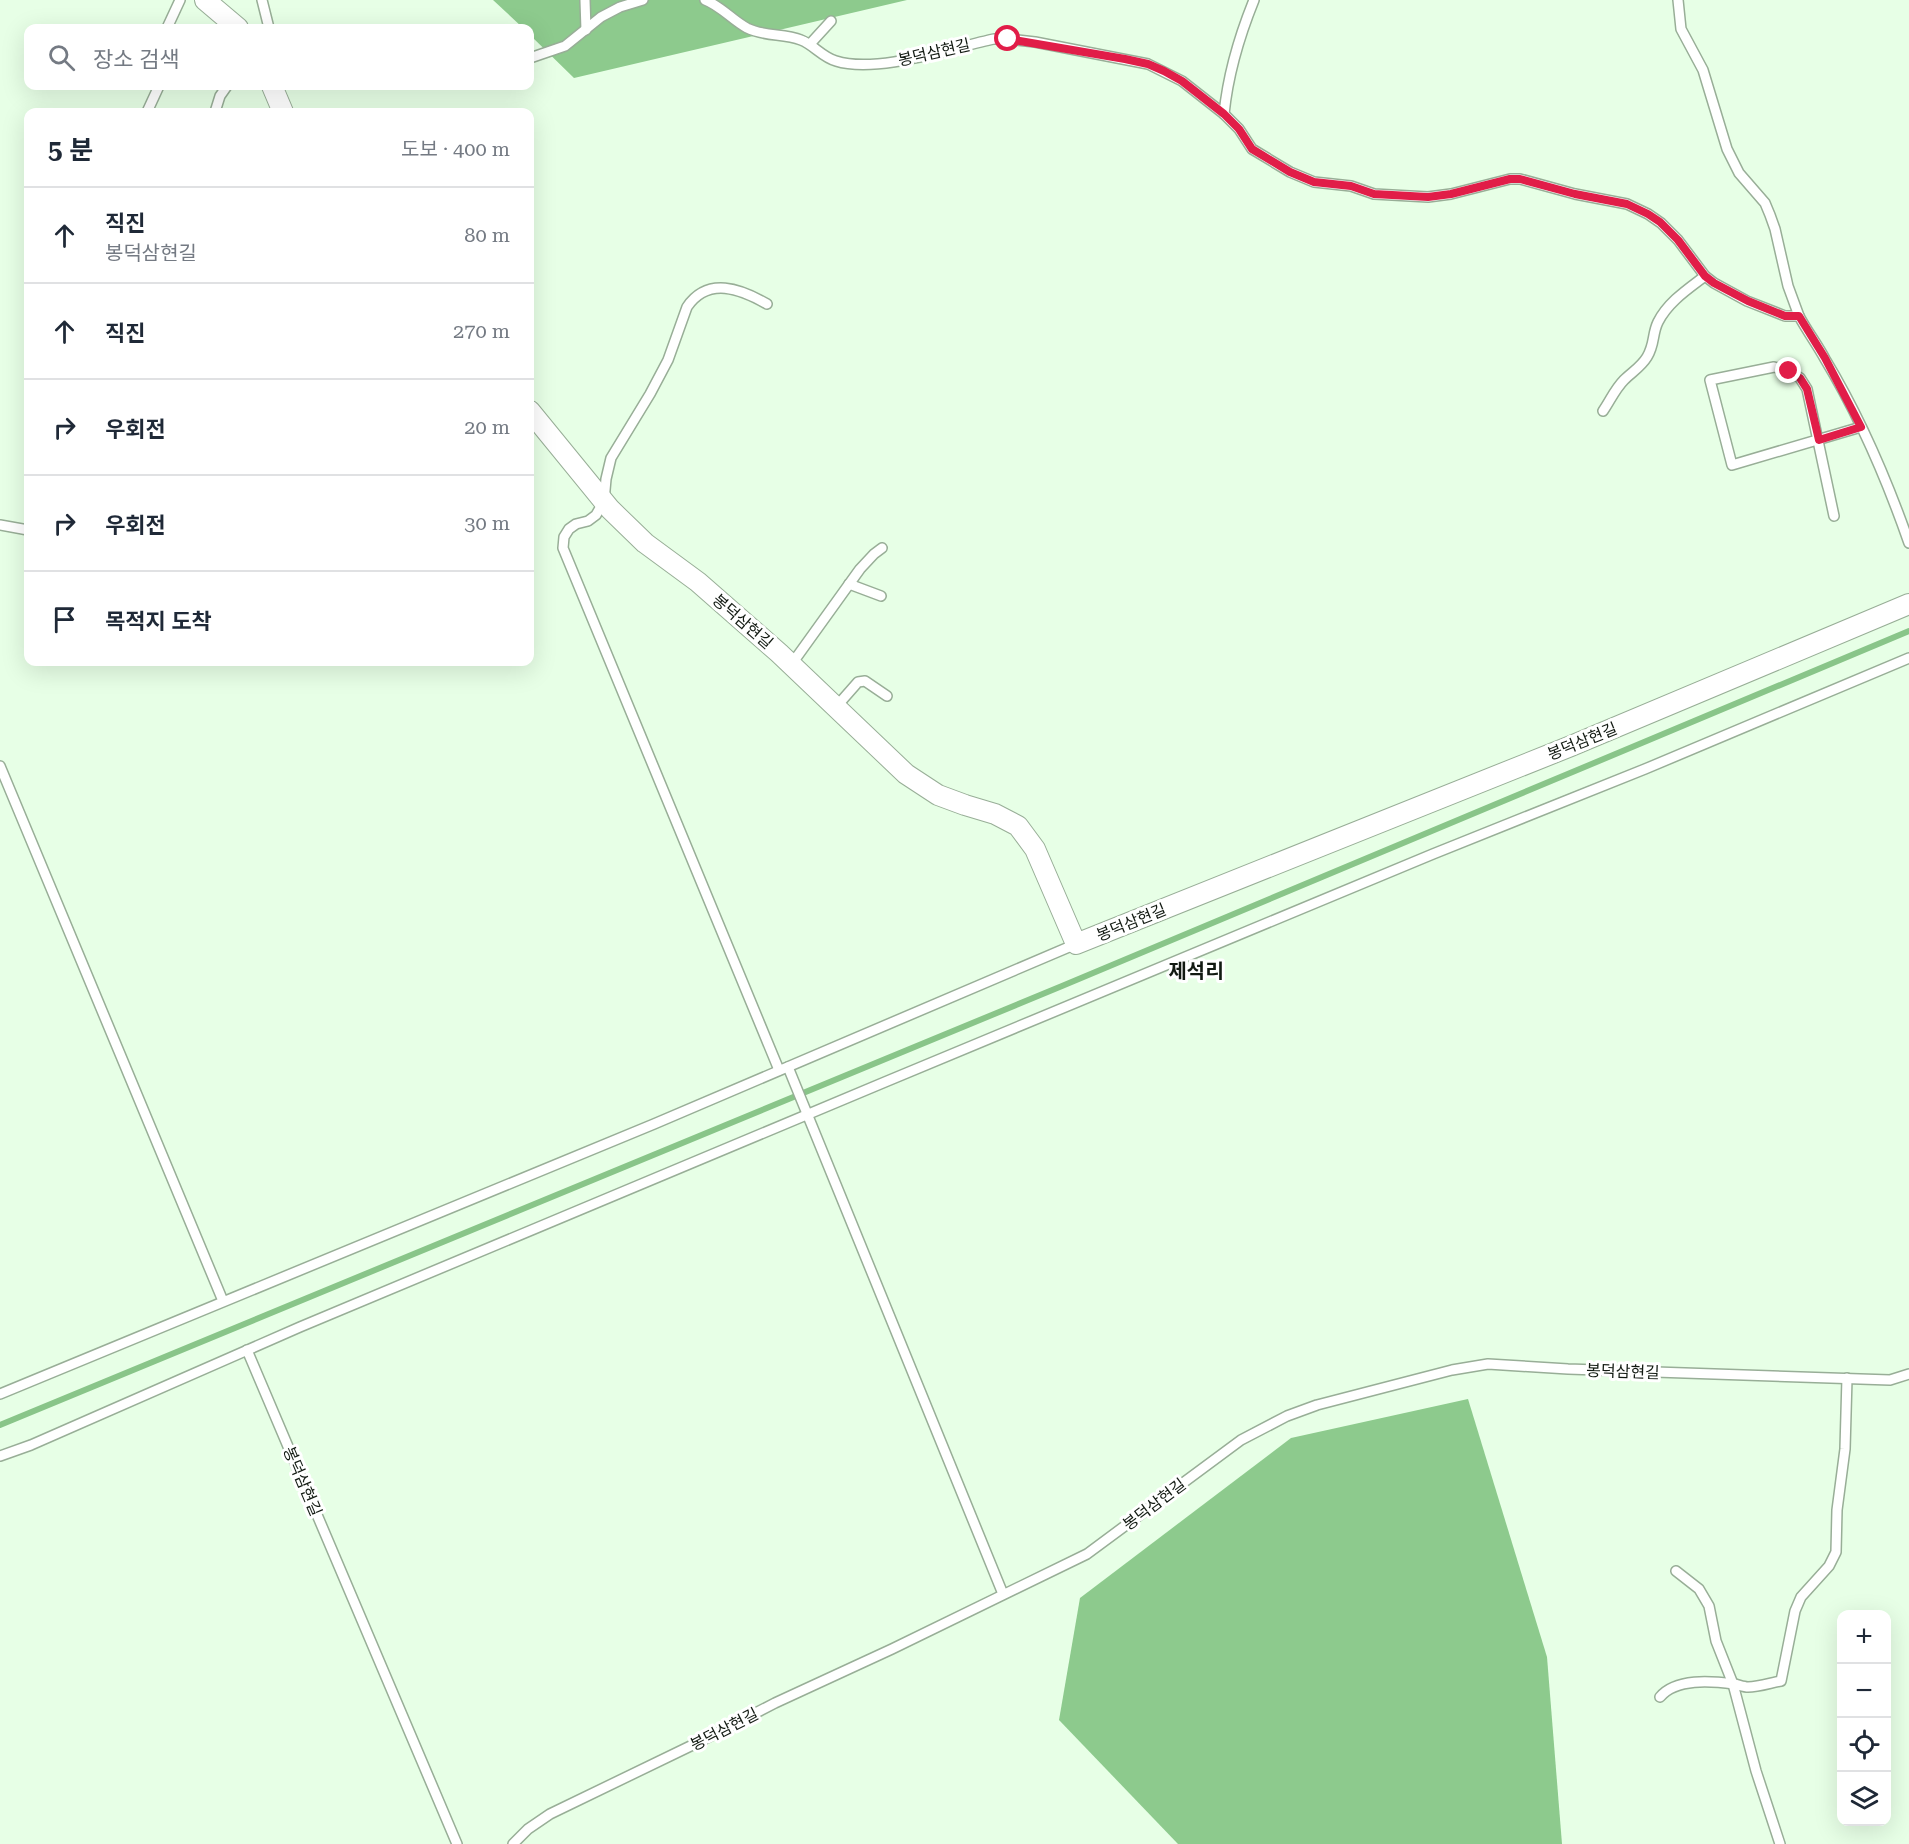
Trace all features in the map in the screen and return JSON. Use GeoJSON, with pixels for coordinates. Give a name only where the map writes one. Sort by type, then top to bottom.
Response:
{"type":"FeatureCollection","features":[{"type":"Feature","properties":{"kind":"street"},"geometry":{"type":"LineString","coordinates":[[206,0],[233,24]]}},
{"type":"Feature","properties":{"kind":"street"},"geometry":{"type":"LineString","coordinates":[[274,90],[281,108]]}},
{"type":"Feature","properties":{"kind":"street","name":"봉덕삼현길"},"geometry":{"type":"LineString","coordinates":[[534,416],[604,501],[645,543],[698,582],[791,664],[906,774],[938,795],[995,814],[1018,826],[1035,849],[1076,944],[1571,746],[1909,604]]}},
{"type":"Feature","properties":{"kind":"lane"},"geometry":{"type":"LineString","coordinates":[[169,24],[180,0]]}},
{"type":"Feature","properties":{"kind":"lane"},"geometry":{"type":"LineString","coordinates":[[262,0],[268,24]]}},
{"type":"Feature","properties":{"kind":"lane"},"geometry":{"type":"LineString","coordinates":[[585,0],[586,30]]}},
{"type":"Feature","properties":{"kind":"lane"},"geometry":{"type":"LineString","coordinates":[[534,57],[565,46],[601,17],[620,7],[643,0]]}},
{"type":"Feature","properties":{"kind":"lane","name":"봉덕삼현길"},"geometry":{"type":"LineString","coordinates":[[705,0],[749,28],[768,35],[799,39],[833,61],[849,64],[894,62],[994,39],[1035,42],[1148,64],[1182,81],[1224,114],[1239,129],[1252,149],[1290,172],[1314,182],[1351,186],[1374,194],[1428,197],[1451,194],[1510,179],[1520,179],[1575,194],[1627,204],[1660,222],[1678,240],[1705,276]]}},
{"type":"Feature","properties":{"kind":"lane"},"geometry":{"type":"LineString","coordinates":[[1224,114],[1234,55],[1254,0]]}},
{"type":"Feature","properties":{"kind":"lane"},"geometry":{"type":"LineString","coordinates":[[1678,0],[1681,29],[1703,70],[1731,157],[1739,173],[1765,203],[1775,229],[1788,286],[1799,316],[1825,358],[1861,427],[1886,481],[1909,543]]}},
{"type":"Feature","properties":{"kind":"lane"},"geometry":{"type":"LineString","coordinates":[[810,44],[831,21]]}},
{"type":"Feature","properties":{"kind":"lane"},"geometry":{"type":"LineString","coordinates":[[149,108],[157,90]]}},
{"type":"Feature","properties":{"kind":"lane"},"geometry":{"type":"LineString","coordinates":[[216,108],[224,90]]}},
{"type":"Feature","properties":{"kind":"lane"},"geometry":{"type":"LineString","coordinates":[[1604,411],[1622,382],[1637,370],[1646,358],[1653,345],[1658,321],[1668,306],[1705,276],[1722,288],[1748,301],[1785,316],[1799,316]]}},
{"type":"Feature","properties":{"kind":"lane"},"geometry":{"type":"LineString","coordinates":[[767,304],[737,289],[722,288],[706,291],[692,300],[687,307],[668,360],[611,458],[604,501],[596,516],[588,522],[576,524],[569,529],[564,537],[562,548],[783,1069],[793,1082],[806,1112],[1003,1594]]}},
{"type":"Feature","properties":{"kind":"lane"},"geometry":{"type":"LineString","coordinates":[[1834,516],[1819,440],[1807,389],[1800,378],[1789,371],[1774,367],[1710,380],[1732,465],[1819,440],[1861,427]]}},
{"type":"Feature","properties":{"kind":"lane"},"geometry":{"type":"LineString","coordinates":[[0,525],[24,529]]}},
{"type":"Feature","properties":{"kind":"lane"},"geometry":{"type":"LineString","coordinates":[[791,664],[867,561],[882,548]]}},
{"type":"Feature","properties":{"kind":"lane"},"geometry":{"type":"LineString","coordinates":[[849,584],[882,596]]}},
{"type":"Feature","properties":{"kind":"lane"},"geometry":{"type":"LineString","coordinates":[[0,1456],[806,1112],[1645,769],[1909,658]]}},
{"type":"Feature","properties":{"kind":"lane"},"geometry":{"type":"LineString","coordinates":[[836,707],[858,682],[865,681],[887,696]]}},
{"type":"Feature","properties":{"kind":"lane"},"geometry":{"type":"LineString","coordinates":[[0,766],[223,1301]]}},
{"type":"Feature","properties":{"kind":"lane"},"geometry":{"type":"LineString","coordinates":[[0,1394],[783,1069],[1076,944]]}},
{"type":"Feature","properties":{"kind":"lane","name":"봉덕삼현길"},"geometry":{"type":"LineString","coordinates":[[247,1350],[457,1844]]}},
{"type":"Feature","properties":{"kind":"lane","name":"봉덕삼현길"},"geometry":{"type":"LineString","coordinates":[[513,1844],[528,1829],[550,1814],[775,1703],[892,1650],[1087,1554],[1241,1440],[1287,1416],[1317,1405],[1429,1376],[1488,1364],[1568,1369],[1890,1380],[1909,1374]]}},
{"type":"Feature","properties":{"kind":"lane"},"geometry":{"type":"LineString","coordinates":[[1659,1697],[1675,1685],[1703,1682],[1748,1687],[1781,1682],[1798,1604],[1805,1592],[1829,1566],[1836,1552],[1837,1510],[1845,1449],[1847,1378]]}},
{"type":"Feature","properties":{"kind":"lane"},"geometry":{"type":"LineString","coordinates":[[1676,1571],[1699,1589],[1709,1606],[1716,1641],[1733,1684],[1756,1771],[1780,1844]]}},
{"type":"Feature","properties":{"kind":"green space"},"geometry":{"type":"Polygon","coordinates":[[[493,0],[907,0],[574,78],[534,39],[534,24],[519,24],[493,0]]]}},
{"type":"Feature","properties":{"kind":"green space"},"geometry":{"type":"Polygon","coordinates":[[[1468,1399],[1547,1657],[1562,1844],[1178,1844],[1059,1720],[1080,1598],[1291,1438],[1468,1399]]]}},
{"type":"Feature","properties":{"kind":"waterway"},"geometry":{"type":"LineString","coordinates":[[0,1425],[1062,986],[1909,631]]}},
{"type":"Feature","properties":{"kind":"district","name":"제석리"},"geometry":{"type":"Point","coordinates":[1196,971]}},
{"type":"Feature","properties":{"kind":"route"},"geometry":{"type":"LineString","coordinates":[[1008,39],[1125,59],[1148,64],[1164,71],[1182,81],[1224,114],[1239,129],[1252,149],[1290,172],[1314,182],[1351,186],[1374,194],[1428,197],[1451,194],[1489,183],[1520,179],[1635,207],[1660,222],[1678,240],[1705,276],[1714,283],[1748,301],[1785,316],[1799,316],[1825,358],[1861,427],[1819,440],[1807,389],[1800,378],[1789,371]]}}]}
